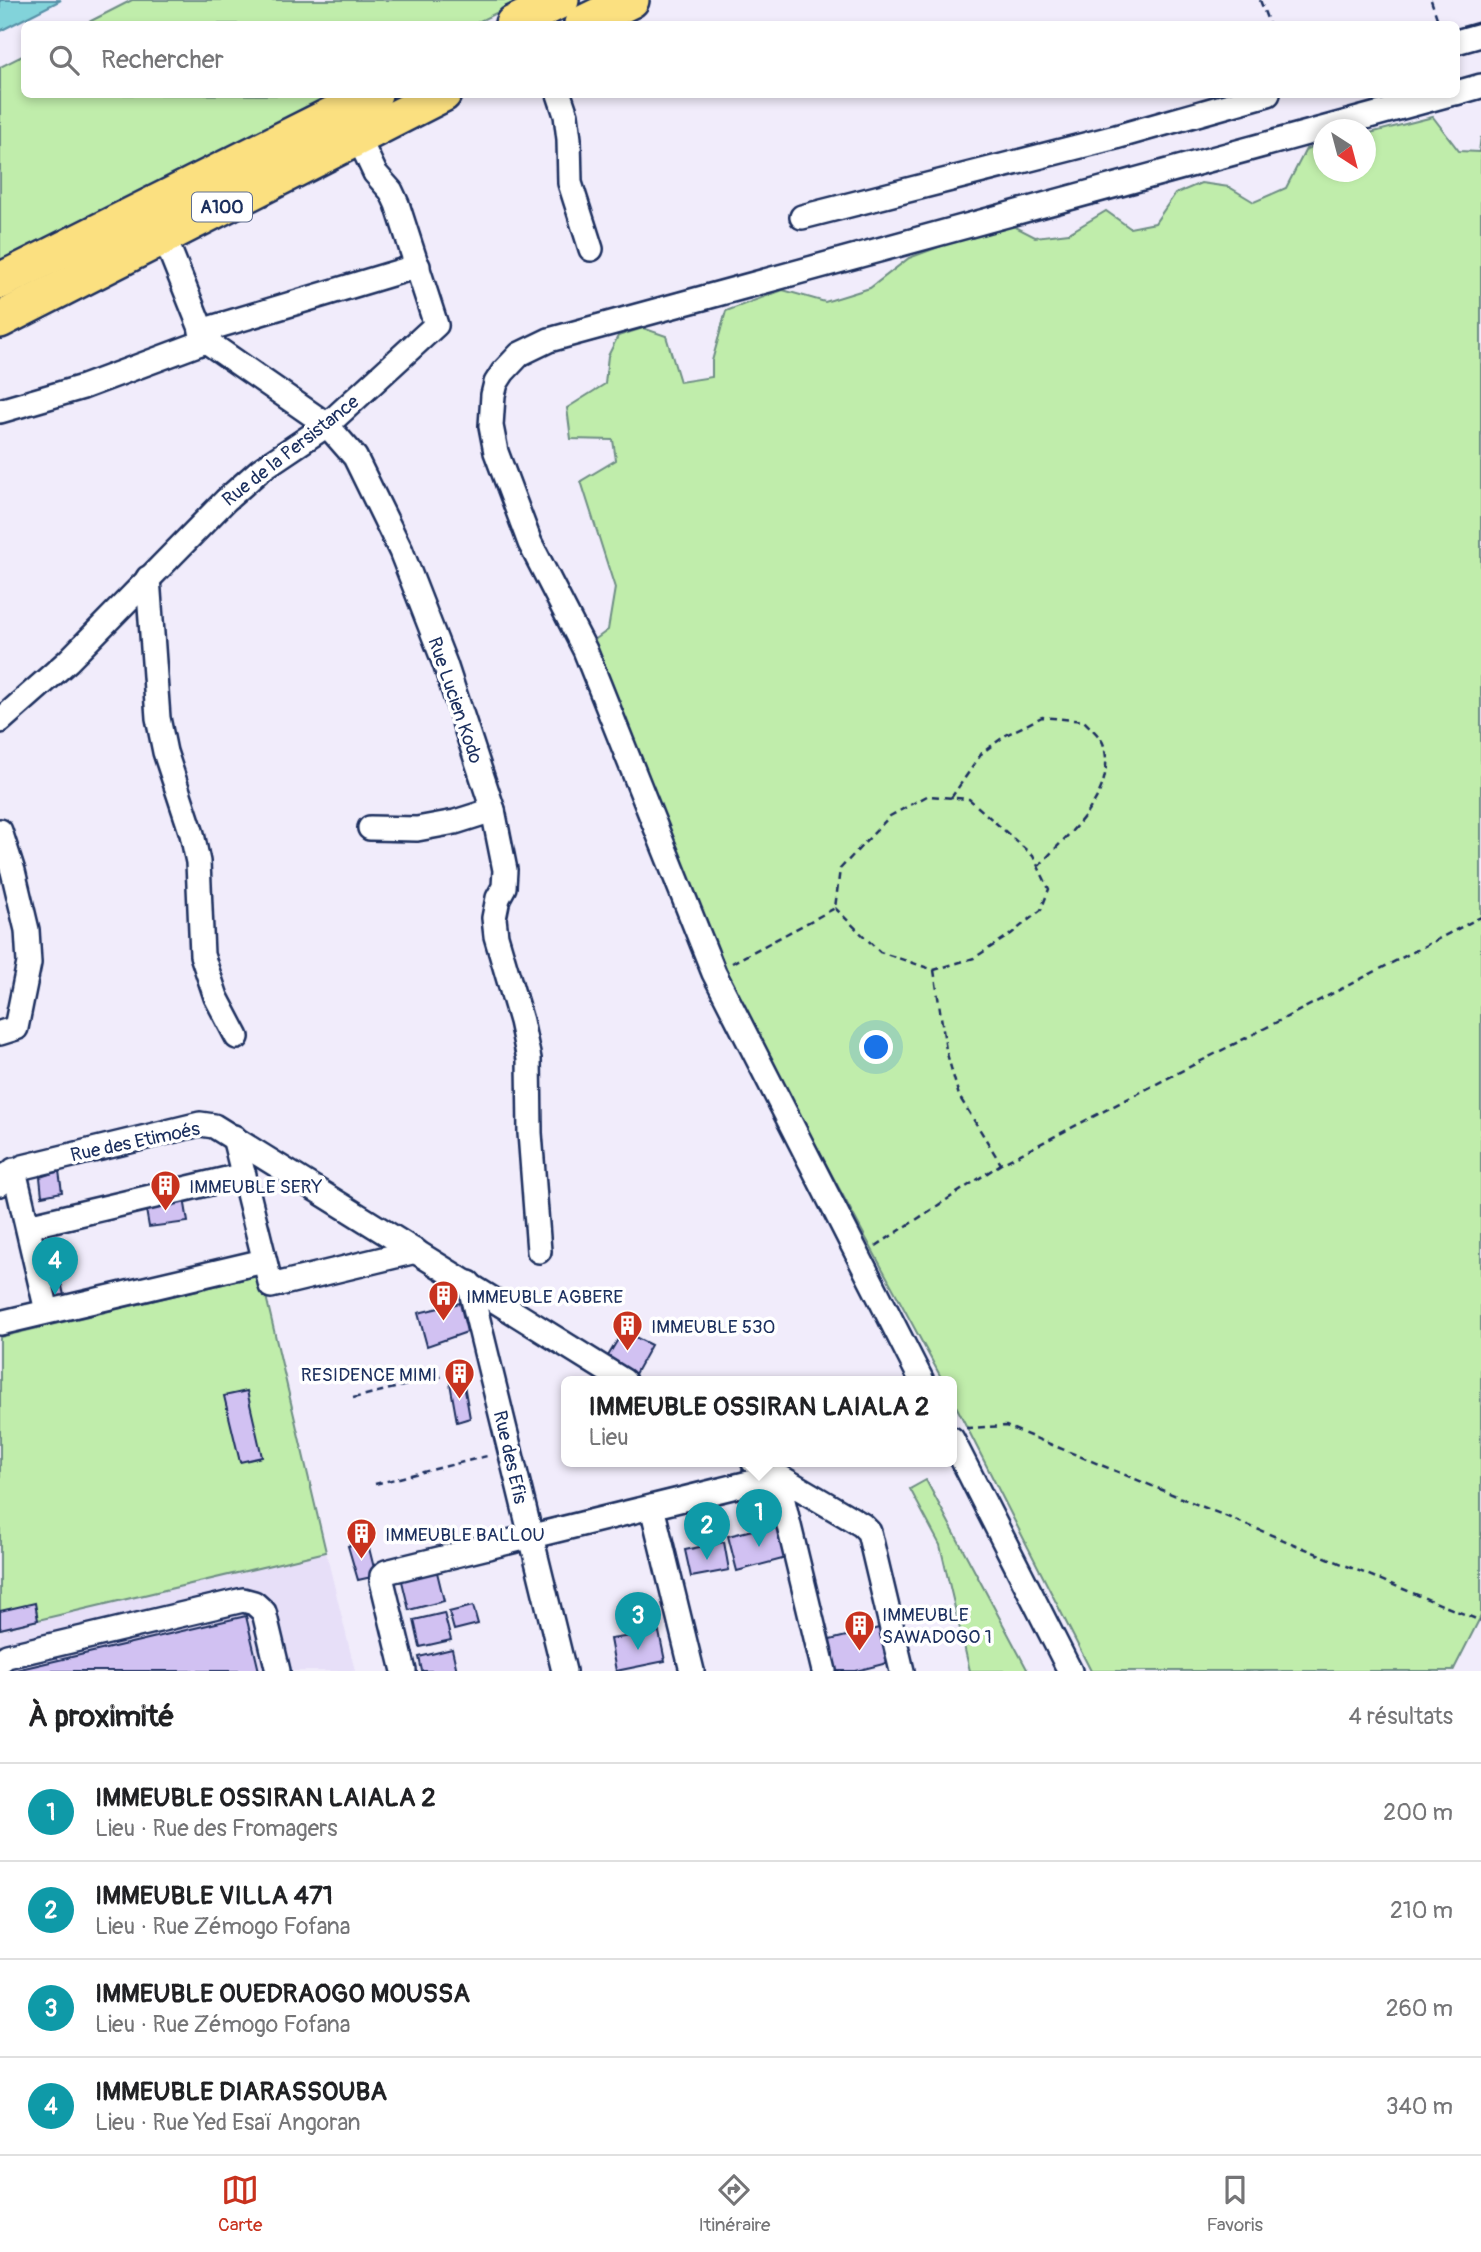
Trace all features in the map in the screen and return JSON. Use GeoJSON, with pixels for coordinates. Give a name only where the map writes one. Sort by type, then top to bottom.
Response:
{"type":"FeatureCollection","features":[{"type":"Feature","properties":{"kind":"highway"},"geometry":{"type":"LineString","coordinates":[[519,21],[561,0]]}},
{"type":"Feature","properties":{"kind":"highway"},"geometry":{"type":"LineString","coordinates":[[588,21],[631,0]]}},
{"type":"Feature","properties":{"kind":"highway","name":"A100"},"geometry":{"type":"LineString","coordinates":[[0,281],[366,98]]}},
{"type":"Feature","properties":{"kind":"highway","name":"A100"},"geometry":{"type":"LineString","coordinates":[[0,320],[435,98]]}},
{"type":"Feature","properties":{"kind":"street"},"geometry":{"type":"LineString","coordinates":[[1460,40],[1481,35]]}},
{"type":"Feature","properties":{"kind":"street"},"geometry":{"type":"LineString","coordinates":[[1460,92],[1481,86]]}},
{"type":"Feature","properties":{"kind":"street"},"geometry":{"type":"LineString","coordinates":[[560,98],[569,139],[570,183],[591,249]]}},
{"type":"Feature","properties":{"kind":"street"},"geometry":{"type":"LineString","coordinates":[[802,217],[1116,137],[1254,98]]}},
{"type":"Feature","properties":{"kind":"street"},"geometry":{"type":"LineString","coordinates":[[919,1376],[714,973],[585,650],[530,542],[496,452],[491,426],[493,395],[503,372],[520,354],[549,340],[1435,98]]}},
{"type":"Feature","properties":{"kind":"street","name":"Rue de la Persistance"},"geometry":{"type":"LineString","coordinates":[[0,721],[68,661],[193,531],[260,470],[327,425],[436,325],[391,191],[375,173],[358,137]]}},
{"type":"Feature","properties":{"kind":"street"},"geometry":{"type":"LineString","coordinates":[[164,236],[204,336]]}},
{"type":"Feature","properties":{"kind":"street"},"geometry":{"type":"LineString","coordinates":[[0,411],[83,387],[204,336],[418,266]]}},
{"type":"Feature","properties":{"kind":"street","name":"Rue Lucien Kodo"},"geometry":{"type":"LineString","coordinates":[[204,336],[327,425],[355,457],[401,551],[445,664],[493,810],[505,870],[504,887],[498,898],[494,918],[496,936],[521,1021],[529,1059],[530,1133],[539,1251]]}},
{"type":"Feature","properties":{"kind":"street"},"geometry":{"type":"LineString","coordinates":[[148,578],[158,718],[165,752],[192,834],[198,862],[202,955],[216,997],[237,1037]]}},
{"type":"Feature","properties":{"kind":"street"},"geometry":{"type":"LineString","coordinates":[[370,828],[417,828],[455,822],[493,810]]}},
{"type":"Feature","properties":{"kind":"street"},"geometry":{"type":"LineString","coordinates":[[0,831],[26,922],[29,963],[16,1028],[0,1033]]}},
{"type":"Feature","properties":{"kind":"street","name":"Rue des Etimoés"},"geometry":{"type":"LineString","coordinates":[[7,1177],[200,1124],[214,1126],[616,1376]]}},
{"type":"Feature","properties":{"kind":"street"},"geometry":{"type":"LineString","coordinates":[[234,1137],[271,1286],[416,1251]]}},
{"type":"Feature","properties":{"kind":"street"},"geometry":{"type":"LineString","coordinates":[[28,1226],[244,1175]]}},
{"type":"Feature","properties":{"kind":"street"},"geometry":{"type":"LineString","coordinates":[[7,1177],[28,1226],[47,1311]]}},
{"type":"Feature","properties":{"kind":"street"},"geometry":{"type":"LineString","coordinates":[[0,1322],[264,1261]]}},
{"type":"Feature","properties":{"kind":"street","name":"Rue des Efis"},"geometry":{"type":"LineString","coordinates":[[469,1283],[564,1671]]}},
{"type":"Feature","properties":{"kind":"street"},"geometry":{"type":"LineString","coordinates":[[958,1433],[1070,1671]]}},
{"type":"Feature","properties":{"kind":"street"},"geometry":{"type":"LineString","coordinates":[[762,1467],[862,1525],[869,1532],[902,1671]]}},
{"type":"Feature","properties":{"kind":"street"},"geometry":{"type":"LineString","coordinates":[[404,1671],[382,1576],[386,1572],[777,1476]]}},
{"type":"Feature","properties":{"kind":"street"},"geometry":{"type":"LineString","coordinates":[[777,1476],[824,1671]]}},
{"type":"Feature","properties":{"kind":"street"},"geometry":{"type":"LineString","coordinates":[[652,1507],[692,1671]]}},
{"type":"Feature","properties":{"kind":"street"},"geometry":{"type":"LineString","coordinates":[[0,1661],[7,1656],[243,1600],[254,1603],[264,1612],[278,1671]]}},
{"type":"Feature","properties":{"kind":"path"},"geometry":{"type":"LineString","coordinates":[[1260,0],[1268,21]]}},
{"type":"Feature","properties":{"kind":"path"},"geometry":{"type":"LineString","coordinates":[[1431,0],[1439,21]]}},
{"type":"Feature","properties":{"kind":"path"},"geometry":{"type":"LineString","coordinates":[[951,798],[982,753],[1006,735],[1042,717],[1084,721],[1104,744],[1106,773],[1096,802],[1038,866]]}},
{"type":"Feature","properties":{"kind":"path"},"geometry":{"type":"LineString","coordinates":[[927,796],[969,799],[1033,856],[1049,889],[1041,910],[974,958],[934,970],[880,952],[835,908],[840,869],[890,816],[927,796]]}},
{"type":"Feature","properties":{"kind":"path"},"geometry":{"type":"LineString","coordinates":[[714,973],[835,908]]}},
{"type":"Feature","properties":{"kind":"path"},"geometry":{"type":"LineString","coordinates":[[859,1257],[1002,1164],[1481,916]]}},
{"type":"Feature","properties":{"kind":"path"},"geometry":{"type":"LineString","coordinates":[[934,970],[946,1050],[959,1096],[1002,1164]]}},
{"type":"Feature","properties":{"kind":"path"},"geometry":{"type":"LineString","coordinates":[[353,1398],[489,1365]]}},
{"type":"Feature","properties":{"kind":"path"},"geometry":{"type":"LineString","coordinates":[[958,1433],[1006,1426],[1481,1621]]}},
{"type":"Feature","properties":{"kind":"path"},"geometry":{"type":"LineString","coordinates":[[376,1484],[510,1451]]}},
{"type":"Feature","properties":{"kind":"shaded area"},"geometry":{"type":"Polygon","coordinates":[[[326,1552],[355,1671],[0,1671],[0,1629],[326,1552]]]}},
{"type":"Feature","properties":{"kind":"green space"},"geometry":{"type":"Polygon","coordinates":[[[132,0],[522,0],[480,21],[91,21],[132,0]]]}},
{"type":"Feature","properties":{"kind":"green space"},"geometry":{"type":"Polygon","coordinates":[[[21,56],[21,98],[330,98],[0,265],[0,67],[21,56]]]}},
{"type":"Feature","properties":{"kind":"green space"},"geometry":{"type":"Polygon","coordinates":[[[1433,117],[1459,151],[1479,152],[1481,137],[1481,1616],[1453,1671],[1091,1671],[957,1408],[957,1376],[940,1376],[752,1027],[700,909],[593,641],[608,630],[615,588],[581,481],[616,460],[613,440],[571,439],[567,408],[605,384],[608,356],[618,336],[643,328],[666,336],[680,382],[712,377],[712,361],[726,311],[783,290],[825,302],[870,288],[909,258],[1006,222],[1035,237],[1069,233],[1106,211],[1130,228],[1155,223],[1175,194],[1201,183],[1229,187],[1254,202],[1286,188],[1306,149],[1313,147],[1313,182],[1376,182],[1376,131],[1433,117]]]}},
{"type":"Feature","properties":{"kind":"green space"},"geometry":{"type":"Polygon","coordinates":[[[261,1275],[326,1552],[0,1629],[0,1337],[261,1275]]]}},
{"type":"Feature","properties":{"kind":"green space"},"geometry":{"type":"Polygon","coordinates":[[[926,1480],[1028,1671],[970,1671],[940,1545],[910,1489],[926,1480]]]}},
{"type":"Feature","properties":{"kind":"water"},"geometry":{"type":"Polygon","coordinates":[[[0,0],[61,0],[0,31],[0,0]]]}},
{"type":"Feature","properties":{"kind":"building"},"geometry":{"type":"Polygon","coordinates":[[[59,1171],[62,1192],[42,1196],[40,1177],[59,1171]]]}},
{"type":"Feature","properties":{"kind":"building","name":"IMMEUBLE SERY"},"geometry":{"type":"Polygon","coordinates":[[[184,1198],[188,1222],[149,1227],[145,1204],[184,1198]]]}},
{"type":"Feature","properties":{"kind":"building"},"geometry":{"type":"Polygon","coordinates":[[[62,1286],[65,1300],[48,1303],[45,1289],[62,1286]]]}},
{"type":"Feature","properties":{"kind":"building","name":"IMMEUBLE AGBERE"},"geometry":{"type":"Polygon","coordinates":[[[460,1303],[467,1332],[427,1346],[418,1313],[460,1303]]]}},
{"type":"Feature","properties":{"kind":"building","name":"IMMEUBLE 530"},"geometry":{"type":"Polygon","coordinates":[[[623,1331],[651,1345],[635,1374],[605,1361],[623,1331]]]}},
{"type":"Feature","properties":{"kind":"building","name":"RESIDENCE MIMI"},"geometry":{"type":"Polygon","coordinates":[[[463,1379],[470,1418],[457,1422],[450,1383],[463,1379]]]}},
{"type":"Feature","properties":{"kind":"building"},"geometry":{"type":"Polygon","coordinates":[[[247,1391],[262,1457],[240,1462],[224,1396],[247,1391]]]}},
{"type":"Feature","properties":{"kind":"building"},"geometry":{"type":"Polygon","coordinates":[[[781,1523],[790,1557],[737,1571],[728,1536],[781,1523]]]}},
{"type":"Feature","properties":{"kind":"building","name":"IMMEUBLE BALLOU"},"geometry":{"type":"Polygon","coordinates":[[[367,1540],[376,1576],[358,1580],[348,1546],[367,1540]]]}},
{"type":"Feature","properties":{"kind":"building"},"geometry":{"type":"Polygon","coordinates":[[[724,1542],[729,1570],[691,1577],[685,1550],[724,1542]]]}},
{"type":"Feature","properties":{"kind":"building"},"geometry":{"type":"Polygon","coordinates":[[[436,1568],[444,1601],[409,1610],[401,1577],[436,1568]]]}},
{"type":"Feature","properties":{"kind":"building"},"geometry":{"type":"Polygon","coordinates":[[[35,1603],[38,1620],[0,1629],[0,1611],[35,1603]]]}},
{"type":"Feature","properties":{"kind":"building"},"geometry":{"type":"Polygon","coordinates":[[[473,1606],[478,1624],[454,1630],[449,1612],[473,1606]]]}},
{"type":"Feature","properties":{"kind":"building"},"geometry":{"type":"Polygon","coordinates":[[[444,1613],[451,1640],[420,1647],[414,1620],[444,1613]]]}},
{"type":"Feature","properties":{"kind":"building"},"geometry":{"type":"Polygon","coordinates":[[[246,1616],[259,1671],[12,1671],[246,1616]]]}},
{"type":"Feature","properties":{"kind":"building","name":"IMMEUBLE SAWADOGO 1"},"geometry":{"type":"Polygon","coordinates":[[[883,1627],[891,1662],[856,1671],[834,1671],[826,1641],[883,1627]]]}},
{"type":"Feature","properties":{"kind":"building"},"geometry":{"type":"Polygon","coordinates":[[[659,1632],[665,1661],[616,1671],[610,1639],[659,1632]]]}},
{"type":"Feature","properties":{"kind":"building"},"geometry":{"type":"Polygon","coordinates":[[[452,1649],[457,1671],[422,1671],[419,1657],[452,1649]]]}},
{"type":"Feature","properties":{"kind":"place","name":"IMMEUBLE SERY"},"geometry":{"type":"Point","coordinates":[166,1213]}},
{"type":"Feature","properties":{"kind":"place","name":"IMMEUBLE DIARASSOUBA"},"geometry":{"type":"Point","coordinates":[55,1295]}},
{"type":"Feature","properties":{"kind":"place","name":"IMMEUBLE AGBERE"},"geometry":{"type":"Point","coordinates":[443,1323]}},
{"type":"Feature","properties":{"kind":"place","name":"IMMEUBLE 530"},"geometry":{"type":"Point","coordinates":[628,1353]}},
{"type":"Feature","properties":{"kind":"place","name":"RESIDENCE MIMI"},"geometry":{"type":"Point","coordinates":[460,1401]}},
{"type":"Feature","properties":{"kind":"place","name":"IMMEUBLE OSSIRAN LAIALA 2"},"geometry":{"type":"Point","coordinates":[759,1547]}},
{"type":"Feature","properties":{"kind":"place","name":"IMMEUBLE VILLA 471"},"geometry":{"type":"Point","coordinates":[707,1560]}},
{"type":"Feature","properties":{"kind":"place","name":"IMMEUBLE BALLOU"},"geometry":{"type":"Point","coordinates":[362,1561]}},
{"type":"Feature","properties":{"kind":"place","name":"IMMEUBLE OUEDRAOGO MOUSSA"},"geometry":{"type":"Point","coordinates":[638,1650]}},
{"type":"Feature","properties":{"kind":"place","name":"IMMEUBLE SAWADOGO 1"},"geometry":{"type":"Point","coordinates":[859,1652]}}]}
